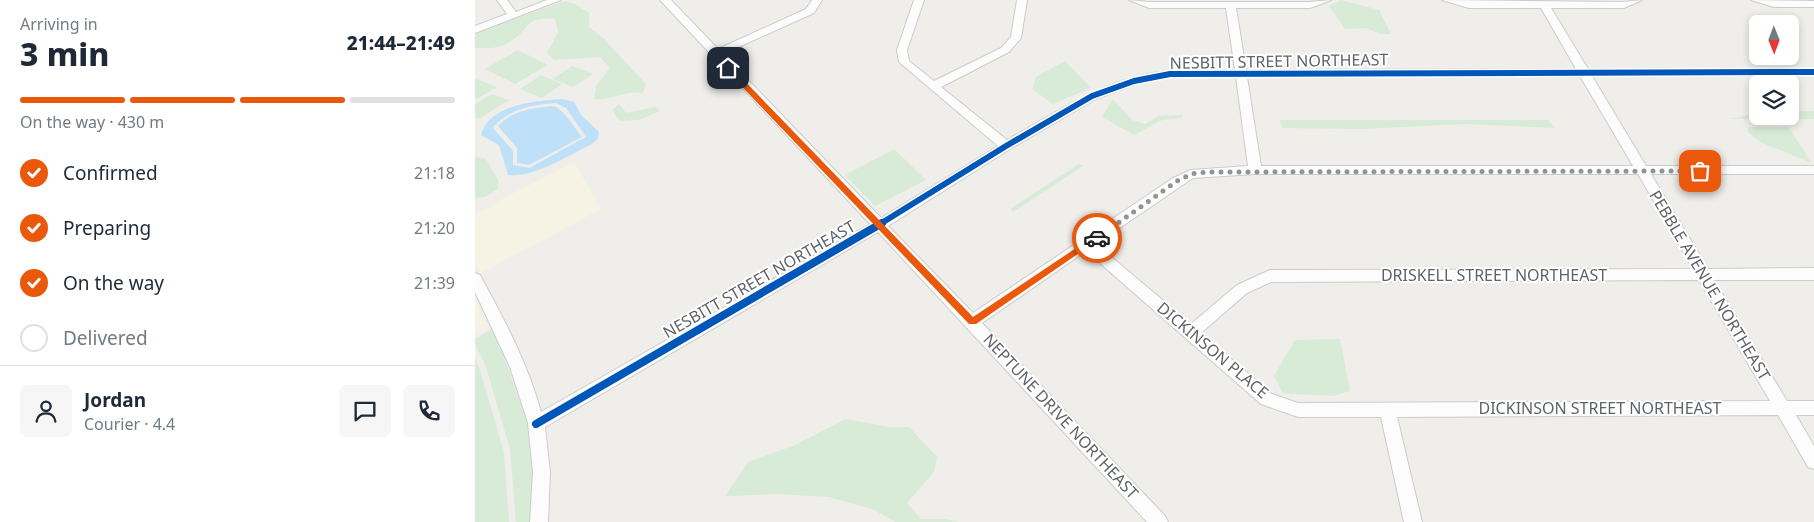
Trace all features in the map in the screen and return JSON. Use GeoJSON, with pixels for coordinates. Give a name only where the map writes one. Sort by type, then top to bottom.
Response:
{"type":"FeatureCollection","features":[{"type":"Feature","properties":{"kind":"street"},"geometry":{"type":"LineString","coordinates":[[502,0],[513,15]]}},
{"type":"Feature","properties":{"kind":"street"},"geometry":{"type":"LineString","coordinates":[[475,30],[555,0]]}},
{"type":"Feature","properties":{"kind":"street","name":"NEPTUNE DRIVE NORTHEAST"},"geometry":{"type":"LineString","coordinates":[[665,0],[973,322],[1159,522]]}},
{"type":"Feature","properties":{"kind":"street"},"geometry":{"type":"LineString","coordinates":[[715,54],[810,11],[817,0]]}},
{"type":"Feature","properties":{"kind":"street"},"geometry":{"type":"LineString","coordinates":[[919,0],[902,50],[904,62],[1006,146]]}},
{"type":"Feature","properties":{"kind":"street"},"geometry":{"type":"LineString","coordinates":[[933,86],[1005,50],[1016,38],[1022,0]]}},
{"type":"Feature","properties":{"kind":"street"},"geometry":{"type":"LineString","coordinates":[[1134,0],[1149,5],[1310,5],[1327,0]]}},
{"type":"Feature","properties":{"kind":"street"},"geometry":{"type":"LineString","coordinates":[[1447,0],[1469,5],[1624,5],[1637,0]]}},
{"type":"Feature","properties":{"kind":"street"},"geometry":{"type":"LineString","coordinates":[[1756,0],[1774,4],[1814,4]]}},
{"type":"Feature","properties":{"kind":"street"},"geometry":{"type":"LineString","coordinates":[[1231,5],[1239,74],[1255,170]]}},
{"type":"Feature","properties":{"kind":"street","name":"PEBBLE AVENUE NORTHEAST"},"geometry":{"type":"LineString","coordinates":[[1544,5],[1814,461]]}},
{"type":"Feature","properties":{"kind":"street","name":"NESBITT STREET NORTHEAST"},"geometry":{"type":"LineString","coordinates":[[536,424],[879,225],[1006,146],[1092,96],[1134,81],[1170,74],[1814,72]]}},
{"type":"Feature","properties":{"kind":"street"},"geometry":{"type":"LineString","coordinates":[[973,322],[1088,245],[1177,181],[1191,174],[1255,170],[1814,170]]}},
{"type":"Feature","properties":{"kind":"street","name":"DICKINSON PLACE"},"geometry":{"type":"LineString","coordinates":[[1088,245],[1193,332],[1267,399],[1298,410],[1387,409]]}},
{"type":"Feature","properties":{"kind":"street","name":"DRISKELL STREET NORTHEAST"},"geometry":{"type":"LineString","coordinates":[[1193,332],[1242,289],[1270,276],[1814,274]]}},
{"type":"Feature","properties":{"kind":"street"},"geometry":{"type":"LineString","coordinates":[[475,279],[501,326],[536,424],[542,491],[539,522]]}},
{"type":"Feature","properties":{"kind":"street","name":"DICKINSON STREET NORTHEAST"},"geometry":{"type":"LineString","coordinates":[[1387,409],[1814,408]]}},
{"type":"Feature","properties":{"kind":"street"},"geometry":{"type":"LineString","coordinates":[[1387,409],[1413,522]]}},
{"type":"Feature","properties":{"kind":"shaded area"},"geometry":{"type":"Polygon","coordinates":[[[574,162],[601,209],[481,273],[475,262],[475,216],[504,198],[574,162]]]}},
{"type":"Feature","properties":{"kind":"shaded area"},"geometry":{"type":"Polygon","coordinates":[[[475,297],[488,329],[475,335],[475,297]]]}},
{"type":"Feature","properties":{"kind":"green space"},"geometry":{"type":"Polygon","coordinates":[[[1341,0],[1379,10],[1391,34],[1380,34],[1366,28],[1345,29],[1329,6],[1341,0]]]}},
{"type":"Feature","properties":{"kind":"green space"},"geometry":{"type":"Polygon","coordinates":[[[564,1],[575,4],[589,13],[589,27],[603,38],[646,84],[643,93],[636,92],[594,99],[596,86],[610,68],[600,57],[554,60],[547,53],[558,32],[555,19],[539,19],[530,23],[519,35],[504,45],[475,48],[475,34],[564,1]]]}},
{"type":"Feature","properties":{"kind":"green space"},"geometry":{"type":"Polygon","coordinates":[[[518,50],[548,65],[515,84],[485,69],[518,50]]]}},
{"type":"Feature","properties":{"kind":"green space"},"geometry":{"type":"Polygon","coordinates":[[[1065,61],[1091,88],[1053,104],[1032,89],[1036,77],[1065,61]]]}},
{"type":"Feature","properties":{"kind":"green space"},"geometry":{"type":"Polygon","coordinates":[[[572,66],[593,74],[573,87],[553,79],[572,66]]]}},
{"type":"Feature","properties":{"kind":"green space"},"geometry":{"type":"Polygon","coordinates":[[[541,75],[562,84],[542,98],[520,89],[541,75]]]}},
{"type":"Feature","properties":{"kind":"green space"},"geometry":{"type":"Polygon","coordinates":[[[475,78],[497,87],[475,100],[475,78]]]}},
{"type":"Feature","properties":{"kind":"green space"},"geometry":{"type":"Polygon","coordinates":[[[492,94],[509,100],[479,119],[475,117],[475,104],[492,94]]]}},
{"type":"Feature","properties":{"kind":"green space"},"geometry":{"type":"Polygon","coordinates":[[[1113,99],[1132,120],[1145,124],[1159,116],[1183,115],[1182,118],[1162,120],[1134,135],[1102,117],[1113,99]]]}},
{"type":"Feature","properties":{"kind":"green space"},"geometry":{"type":"Polygon","coordinates":[[[619,104],[626,113],[656,107],[660,111],[639,120],[620,121],[612,110],[619,104]]]}},
{"type":"Feature","properties":{"kind":"green space"},"geometry":{"type":"Polygon","coordinates":[[[1799,111],[1814,111],[1814,119],[1799,119],[1799,111]]]}},
{"type":"Feature","properties":{"kind":"green space"},"geometry":{"type":"Polygon","coordinates":[[[1749,115],[1749,119],[1730,119],[1749,115]]]}},
{"type":"Feature","properties":{"kind":"green space"},"geometry":{"type":"Polygon","coordinates":[[[1280,120],[1548,120],[1555,128],[1465,124],[1362,129],[1283,128],[1280,120]]]}},
{"type":"Feature","properties":{"kind":"green space"},"geometry":{"type":"Polygon","coordinates":[[[1748,127],[1788,127],[1812,163],[1760,142],[1748,132],[1748,127]]]}},
{"type":"Feature","properties":{"kind":"green space"},"geometry":{"type":"Polygon","coordinates":[[[894,149],[926,180],[875,206],[845,175],[894,149]]]}},
{"type":"Feature","properties":{"kind":"green space"},"geometry":{"type":"Polygon","coordinates":[[[475,156],[486,159],[499,182],[498,189],[485,197],[475,198],[475,156]]]}},
{"type":"Feature","properties":{"kind":"green space"},"geometry":{"type":"Polygon","coordinates":[[[1079,164],[1083,166],[1013,212],[1010,209],[1079,164]]]}},
{"type":"Feature","properties":{"kind":"green space"},"geometry":{"type":"Polygon","coordinates":[[[494,328],[529,428],[534,495],[531,522],[516,522],[510,449],[486,367],[475,344],[475,339],[494,328]]]}},
{"type":"Feature","properties":{"kind":"green space"},"geometry":{"type":"Polygon","coordinates":[[[1340,339],[1350,391],[1333,396],[1283,393],[1274,376],[1295,340],[1340,339]]]}},
{"type":"Feature","properties":{"kind":"green space"},"geometry":{"type":"Polygon","coordinates":[[[475,359],[480,370],[504,453],[509,522],[475,522],[475,359]]]}},
{"type":"Feature","properties":{"kind":"green space"},"geometry":{"type":"Polygon","coordinates":[[[846,419],[889,427],[909,427],[937,457],[934,472],[907,503],[921,519],[946,519],[959,522],[896,522],[872,509],[829,497],[780,494],[725,496],[748,462],[795,445],[846,419]]]}},
{"type":"Feature","properties":{"kind":"water"},"geometry":{"type":"Polygon","coordinates":[[[562,99],[574,102],[581,115],[599,132],[598,138],[592,144],[539,170],[518,175],[508,175],[499,145],[481,135],[486,125],[494,117],[515,106],[562,99]],[[556,103],[523,108],[508,115],[494,126],[493,128],[513,151],[513,165],[529,168],[586,137],[566,108],[556,103]]]}},
{"type":"Feature","properties":{"kind":"water"},"geometry":{"type":"Polygon","coordinates":[[[554,106],[566,116],[582,137],[529,165],[517,163],[517,148],[498,126],[517,113],[554,106]]]}},
{"type":"Feature","properties":{"kind":"cycle path"},"geometry":{"type":"LineString","coordinates":[[536,424],[879,225],[1006,146],[1092,96],[1134,81],[1170,74],[1814,72]]}},
{"type":"Feature","properties":{"kind":"way so far"},"geometry":{"type":"LineString","coordinates":[[1097,238],[1177,181],[1191,174],[1207,172],[1255,170],[1700,171]]}},
{"type":"Feature","properties":{"kind":"route"},"geometry":{"type":"LineString","coordinates":[[728,68],[973,322],[1097,238]]}}]}
